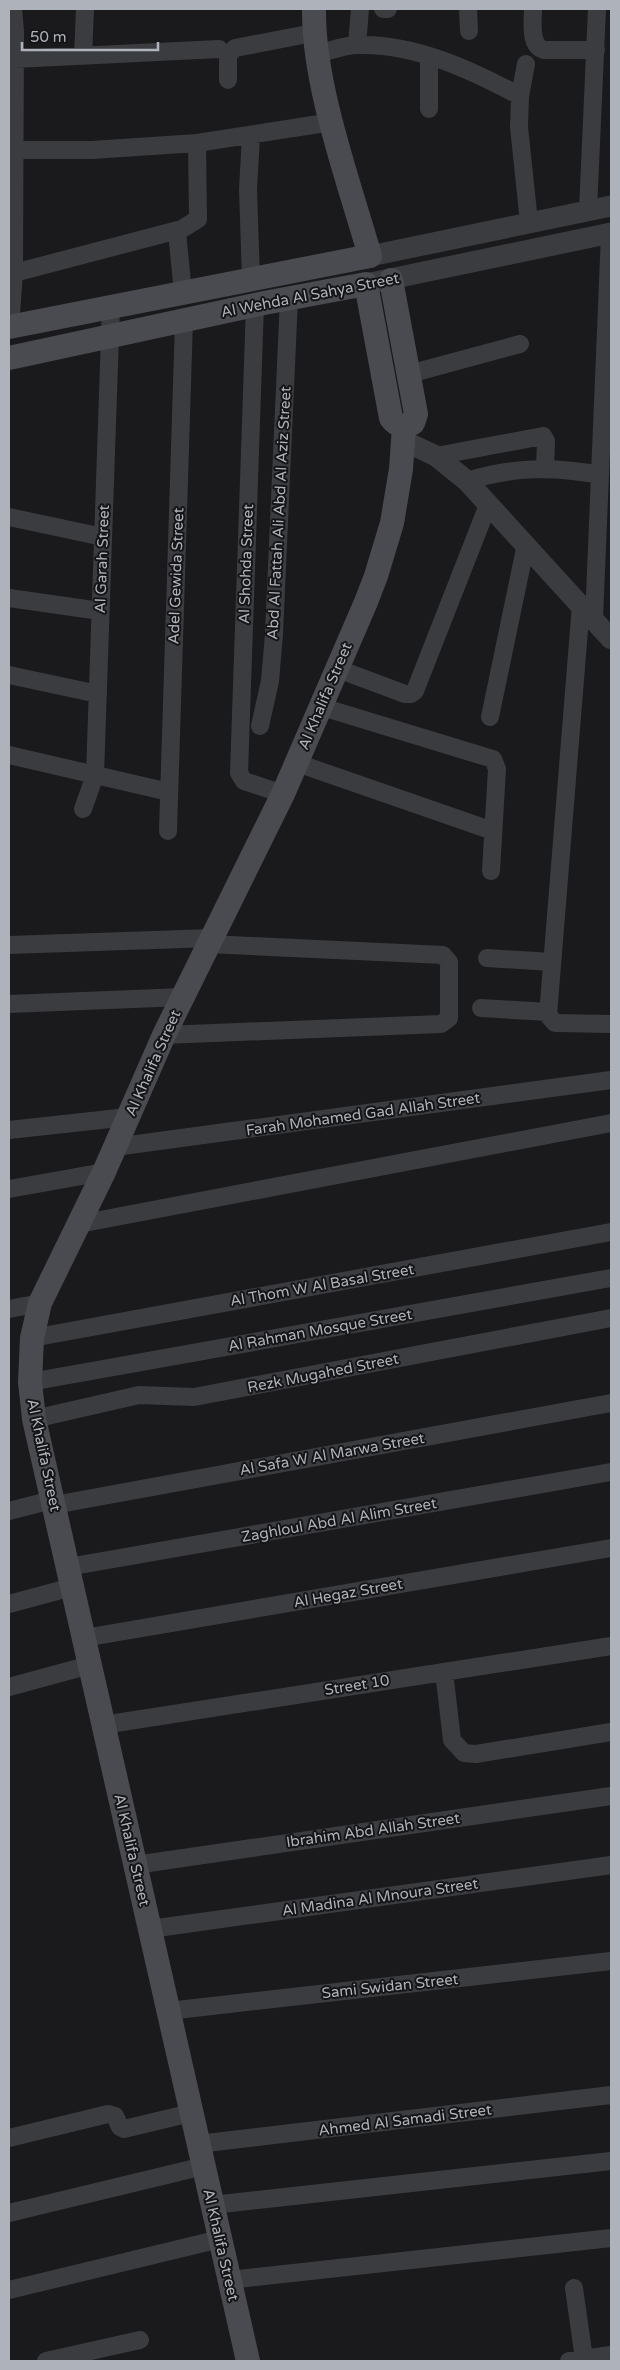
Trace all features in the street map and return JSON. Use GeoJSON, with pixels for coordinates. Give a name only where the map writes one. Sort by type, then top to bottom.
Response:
{"type":"FeatureCollection","features":[{"type":"Feature","properties":{"kind":"main road"},"geometry":{"type":"LineString","coordinates":[[314,9],[315,43],[332,122],[370,256]]}},
{"type":"Feature","properties":{"kind":"main road","name":"Al Wehda Al Sahya Street"},"geometry":{"type":"LineString","coordinates":[[10,327],[370,256]]}},
{"type":"Feature","properties":{"kind":"main road"},"geometry":{"type":"LineString","coordinates":[[255,278],[259,304]]}},
{"type":"Feature","properties":{"kind":"main road","name":"Al Khalifa Street"},"geometry":{"type":"LineString","coordinates":[[248,2361],[34,1419],[30,1382],[32,1338],[40,1303],[104,1172],[164,1035],[283,794],[322,707],[385,550],[398,496],[404,434],[413,423],[416,414],[391,280]]}},
{"type":"Feature","properties":{"kind":"main road"},"geometry":{"type":"LineString","coordinates":[[366,284],[391,418],[404,434]]}},
{"type":"Feature","properties":{"kind":"main road","name":"Al Wehda Al Sahya Street"},"geometry":{"type":"LineString","coordinates":[[9,358],[259,304],[366,284]]}},
{"type":"Feature","properties":{"kind":"street"},"geometry":{"type":"LineString","coordinates":[[10,327],[14,273],[11,233],[14,150],[12,119],[15,59],[12,31],[13,9]]}},
{"type":"Feature","properties":{"kind":"street"},"geometry":{"type":"LineString","coordinates":[[83,56],[85,9]]}},
{"type":"Feature","properties":{"kind":"street"},"geometry":{"type":"LineString","coordinates":[[357,45],[360,9]]}},
{"type":"Feature","properties":{"kind":"street"},"geometry":{"type":"LineString","coordinates":[[383,9],[388,9]]}},
{"type":"Feature","properties":{"kind":"street"},"geometry":{"type":"LineString","coordinates":[[468,9],[469,31]]}},
{"type":"Feature","properties":{"kind":"street"},"geometry":{"type":"LineString","coordinates":[[533,9],[534,39],[538,48],[544,50],[596,50]]}},
{"type":"Feature","properties":{"kind":"street"},"geometry":{"type":"LineString","coordinates":[[588,210],[597,9]]}},
{"type":"Feature","properties":{"kind":"street"},"geometry":{"type":"LineString","coordinates":[[228,80],[228,56],[236,48],[315,43],[357,45],[429,56],[476,73],[520,96]]}},
{"type":"Feature","properties":{"kind":"street"},"geometry":{"type":"LineString","coordinates":[[15,59],[219,49]]}},
{"type":"Feature","properties":{"kind":"street"},"geometry":{"type":"LineString","coordinates":[[429,56],[429,110]]}},
{"type":"Feature","properties":{"kind":"street"},"geometry":{"type":"LineString","coordinates":[[526,64],[520,96],[519,127],[529,222]]}},
{"type":"Feature","properties":{"kind":"street"},"geometry":{"type":"LineString","coordinates":[[14,150],[92,150],[197,143],[332,122]]}},
{"type":"Feature","properties":{"kind":"street"},"geometry":{"type":"LineString","coordinates":[[251,136],[248,189],[255,278]]}},
{"type":"Feature","properties":{"kind":"street"},"geometry":{"type":"LineString","coordinates":[[14,273],[178,230],[195,222],[198,219],[197,143]]}},
{"type":"Feature","properties":{"kind":"street","name":"Al Wehda Al Sahya Street"},"geometry":{"type":"LineString","coordinates":[[370,256],[611,206]]}},
{"type":"Feature","properties":{"kind":"street"},"geometry":{"type":"LineString","coordinates":[[178,230],[183,292]]}},
{"type":"Feature","properties":{"kind":"street"},"geometry":{"type":"LineString","coordinates":[[611,234],[600,475],[548,1012],[548,1018],[555,1023],[611,1024]]}},
{"type":"Feature","properties":{"kind":"street","name":"Al Wehda Al Sahya Street"},"geometry":{"type":"LineString","coordinates":[[366,284],[611,234]]}},
{"type":"Feature","properties":{"kind":"street","name":"Abd Al Fattah Ali Abd Al Aziz Street"},"geometry":{"type":"LineString","coordinates":[[260,726],[270,681],[274,634],[289,298]]}},
{"type":"Feature","properties":{"kind":"street","name":"Al Shohda Street"},"geometry":{"type":"LineString","coordinates":[[259,304],[239,773],[244,781],[283,794]]}},
{"type":"Feature","properties":{"kind":"street","name":"Al Garah Street"},"geometry":{"type":"LineString","coordinates":[[82,810],[95,775],[111,306]]}},
{"type":"Feature","properties":{"kind":"street","name":"Adel Gewida Street"},"geometry":{"type":"LineString","coordinates":[[168,831],[184,320]]}},
{"type":"Feature","properties":{"kind":"street"},"geometry":{"type":"LineString","coordinates":[[409,374],[520,344]]}},
{"type":"Feature","properties":{"kind":"street"},"geometry":{"type":"LineString","coordinates":[[404,434],[436,456],[467,482],[526,544],[611,639]]}},
{"type":"Feature","properties":{"kind":"street"},"geometry":{"type":"LineString","coordinates":[[436,456],[543,436],[546,441],[546,468]]}},
{"type":"Feature","properties":{"kind":"street"},"geometry":{"type":"LineString","coordinates":[[467,482],[496,473],[546,468],[600,475]]}},
{"type":"Feature","properties":{"kind":"street"},"geometry":{"type":"LineString","coordinates":[[338,668],[405,694],[411,694],[415,691],[488,505]]}},
{"type":"Feature","properties":{"kind":"street"},"geometry":{"type":"LineString","coordinates":[[9,517],[103,537]]}},
{"type":"Feature","properties":{"kind":"street"},"geometry":{"type":"LineString","coordinates":[[490,716],[526,544]]}},
{"type":"Feature","properties":{"kind":"street"},"geometry":{"type":"LineString","coordinates":[[9,598],[100,611]]}},
{"type":"Feature","properties":{"kind":"street"},"geometry":{"type":"LineString","coordinates":[[9,675],[98,694]]}},
{"type":"Feature","properties":{"kind":"street"},"geometry":{"type":"LineString","coordinates":[[322,707],[490,758],[496,762],[491,871]]}},
{"type":"Feature","properties":{"kind":"street"},"geometry":{"type":"LineString","coordinates":[[9,755],[169,792]]}},
{"type":"Feature","properties":{"kind":"street"},"geometry":{"type":"LineString","coordinates":[[297,763],[494,831]]}},
{"type":"Feature","properties":{"kind":"street"},"geometry":{"type":"LineString","coordinates":[[9,945],[211,941],[444,955],[449,962],[450,1015],[447,1021],[441,1024],[164,1035]]}},
{"type":"Feature","properties":{"kind":"street"},"geometry":{"type":"LineString","coordinates":[[487,958],[552,962]]}},
{"type":"Feature","properties":{"kind":"street"},"geometry":{"type":"LineString","coordinates":[[9,1004],[183,997]]}},
{"type":"Feature","properties":{"kind":"street"},"geometry":{"type":"LineString","coordinates":[[481,1008],[548,1012]]}},
{"type":"Feature","properties":{"kind":"street","name":"Farah Mohamed Gad Allah Street"},"geometry":{"type":"LineString","coordinates":[[115,1147],[611,1080]]}},
{"type":"Feature","properties":{"kind":"street"},"geometry":{"type":"LineString","coordinates":[[9,1130],[128,1117]]}},
{"type":"Feature","properties":{"kind":"street"},"geometry":{"type":"LineString","coordinates":[[79,1224],[611,1123]]}},
{"type":"Feature","properties":{"kind":"street"},"geometry":{"type":"LineString","coordinates":[[9,1189],[104,1172]]}},
{"type":"Feature","properties":{"kind":"street","name":"Al Thom W Al Basal Street"},"geometry":{"type":"LineString","coordinates":[[32,1338],[611,1232]]}},
{"type":"Feature","properties":{"kind":"street","name":"Al Rahman Mosque Street"},"geometry":{"type":"LineString","coordinates":[[30,1382],[611,1278]]}},
{"type":"Feature","properties":{"kind":"street"},"geometry":{"type":"LineString","coordinates":[[9,1309],[40,1303]]}},
{"type":"Feature","properties":{"kind":"street","name":"Rezk Mugahed Street"},"geometry":{"type":"LineString","coordinates":[[34,1419],[140,1395],[194,1397],[611,1318]]}},
{"type":"Feature","properties":{"kind":"street","name":"Al Safa W Al Marwa Street"},"geometry":{"type":"LineString","coordinates":[[9,1511],[611,1403]]}},
{"type":"Feature","properties":{"kind":"street","name":"Zaghloul Abd Al Alim Street"},"geometry":{"type":"LineString","coordinates":[[9,1604],[70,1577],[611,1472]]}},
{"type":"Feature","properties":{"kind":"street","name":"Al Hegaz Street"},"geometry":{"type":"LineString","coordinates":[[84,1638],[611,1548]]}},
{"type":"Feature","properties":{"kind":"street","name":"Street 10"},"geometry":{"type":"LineString","coordinates":[[103,1725],[611,1646]]}},
{"type":"Feature","properties":{"kind":"street"},"geometry":{"type":"LineString","coordinates":[[9,1687],[90,1665]]}},
{"type":"Feature","properties":{"kind":"street"},"geometry":{"type":"LineString","coordinates":[[444,1672],[452,1740],[464,1753],[476,1754],[611,1732]]}},
{"type":"Feature","properties":{"kind":"street","name":"Ibrahim Abd Allah Street"},"geometry":{"type":"LineString","coordinates":[[135,1865],[611,1796]]}},
{"type":"Feature","properties":{"kind":"street","name":"Al Madina Al Mnoura Street"},"geometry":{"type":"LineString","coordinates":[[150,1929],[611,1865]]}},
{"type":"Feature","properties":{"kind":"street","name":"Sami Swidan Street"},"geometry":{"type":"LineString","coordinates":[[168,2011],[611,1961]]}},
{"type":"Feature","properties":{"kind":"street","name":"Ahmed Al Samadi Street"},"geometry":{"type":"LineString","coordinates":[[9,2212],[201,2155],[611,2095]]}},
{"type":"Feature","properties":{"kind":"street"},"geometry":{"type":"LineString","coordinates":[[9,2138],[108,2114],[115,2116],[120,2127],[124,2129],[191,2113]]}},
{"type":"Feature","properties":{"kind":"street"},"geometry":{"type":"LineString","coordinates":[[212,2205],[611,2161]]}},
{"type":"Feature","properties":{"kind":"street"},"geometry":{"type":"LineString","coordinates":[[229,2280],[611,2238]]}},
{"type":"Feature","properties":{"kind":"street"},"geometry":{"type":"LineString","coordinates":[[9,2290],[220,2239]]}},
{"type":"Feature","properties":{"kind":"street"},"geometry":{"type":"LineString","coordinates":[[574,2288],[577,2360],[611,2355]]}},
{"type":"Feature","properties":{"kind":"street"},"geometry":{"type":"LineString","coordinates":[[46,2361],[140,2340]]}}]}
